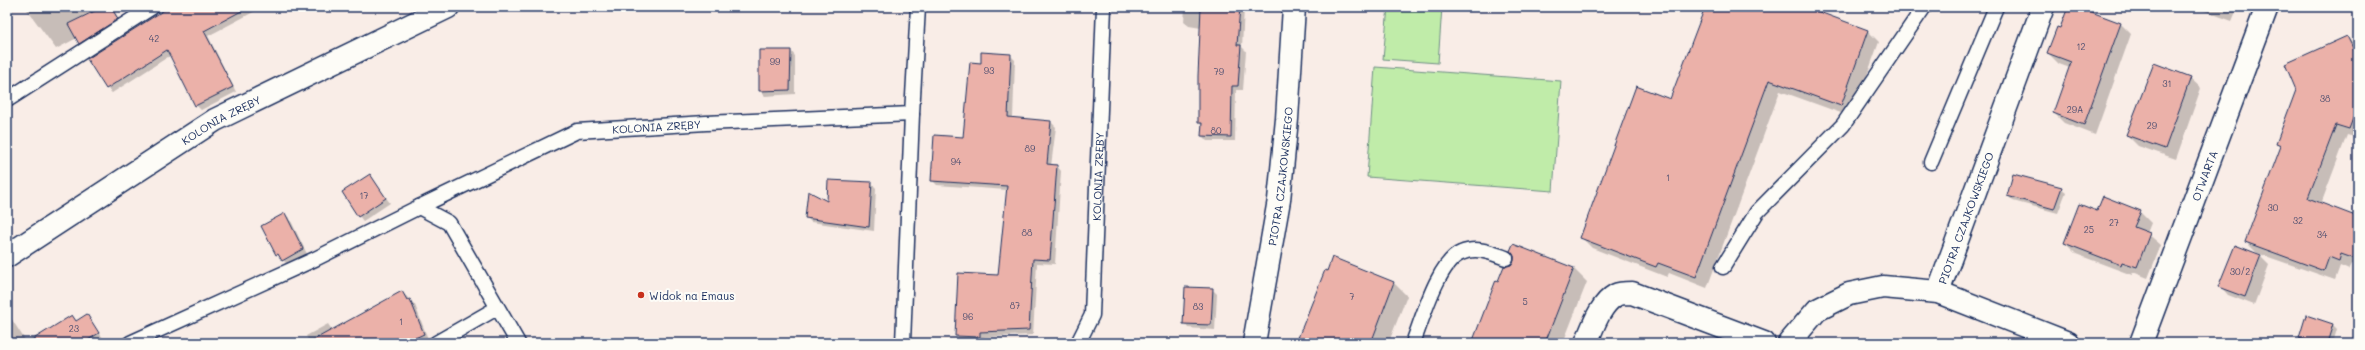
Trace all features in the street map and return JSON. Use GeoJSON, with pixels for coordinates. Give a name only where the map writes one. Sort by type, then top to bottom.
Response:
{"type":"FeatureCollection","features":[{"type":"Feature","properties":{"kind":"street","name":"KOLONIA ZRĘBY"},"geometry":{"type":"LineString","coordinates":[[7,256],[215,120],[448,7]]}},
{"type":"Feature","properties":{"kind":"street","name":"PIOTRA CZAJKOWSKIEGO"},"geometry":{"type":"LineString","coordinates":[[1254,343],[1279,200],[1287,118],[1294,7]]}},
{"type":"Feature","properties":{"kind":"street","name":"PIOTRA CZAJKOWSKIEGO"},"geometry":{"type":"LineString","coordinates":[[1788,343],[1817,310],[1849,294],[1883,287],[1938,292],[2043,7]]}},
{"type":"Feature","properties":{"kind":"street","name":"OTWARTA"},"geometry":{"type":"LineString","coordinates":[[2141,343],[2268,7]]}},
{"type":"Feature","properties":{"kind":"street"},"geometry":{"type":"LineString","coordinates":[[1938,292],[2068,343]]}},
{"type":"Feature","properties":{"kind":"street"},"geometry":{"type":"LineString","coordinates":[[1586,343],[1596,319],[1605,306],[1617,295],[1632,293],[1764,343]]}},
{"type":"Feature","properties":{"kind":"lane"},"geometry":{"type":"LineString","coordinates":[[7,100],[152,7]]}},
{"type":"Feature","properties":{"kind":"lane"},"geometry":{"type":"LineString","coordinates":[[903,343],[912,114],[918,7]]}},
{"type":"Feature","properties":{"kind":"lane","name":"KOLONIA ZRĘBY"},"geometry":{"type":"LineString","coordinates":[[1078,343],[1092,315],[1104,7]]}},
{"type":"Feature","properties":{"kind":"lane"},"geometry":{"type":"LineString","coordinates":[[1723,267],[1757,212],[1843,125],[1924,7]]}},
{"type":"Feature","properties":{"kind":"lane"},"geometry":{"type":"LineString","coordinates":[[1931,162],[1996,7]]}},
{"type":"Feature","properties":{"kind":"lane","name":"KOLONIA ZRĘBY"},"geometry":{"type":"LineString","coordinates":[[130,343],[315,259],[577,131],[706,123],[912,114]]}},
{"type":"Feature","properties":{"kind":"lane"},"geometry":{"type":"LineString","coordinates":[[419,208],[449,223],[518,343]]}},
{"type":"Feature","properties":{"kind":"lane"},"geometry":{"type":"LineString","coordinates":[[1413,343],[1442,271],[1450,259],[1462,252],[1474,250],[1484,250],[1506,258]]}},
{"type":"Feature","properties":{"kind":"lane"},"geometry":{"type":"LineString","coordinates":[[436,343],[497,308]]}},
{"type":"Feature","properties":{"kind":"green space"},"geometry":{"type":"Polygon","coordinates":[[[1388,7],[1442,7],[1438,63],[1383,59],[1388,7]]]}},
{"type":"Feature","properties":{"kind":"green space"},"geometry":{"type":"Polygon","coordinates":[[[1375,67],[1561,81],[1553,191],[1367,177],[1375,67]]]}},
{"type":"Feature","properties":{"kind":"building"},"geometry":{"type":"Polygon","coordinates":[[[103,7],[111,7],[118,19],[79,44],[68,24],[103,7]]]}},
{"type":"Feature","properties":{"kind":"building"},"geometry":{"type":"Polygon","coordinates":[[[169,7],[249,7],[204,31],[233,87],[195,106],[167,50],[106,89],[87,59],[169,7]]]}},
{"type":"Feature","properties":{"kind":"building"},"geometry":{"type":"Polygon","coordinates":[[[1201,7],[1240,7],[1237,45],[1241,45],[1238,86],[1232,86],[1231,137],[1201,136],[1202,123],[1198,123],[1198,76],[1201,7]]]}},
{"type":"Feature","properties":{"kind":"building"},"geometry":{"type":"Polygon","coordinates":[[[1705,7],[1806,7],[1868,30],[1841,106],[1769,80],[1696,277],[1658,263],[1656,267],[1580,238],[1636,86],[1670,99],[1705,7]]]}},
{"type":"Feature","properties":{"kind":"building"},"geometry":{"type":"Polygon","coordinates":[[[2068,7],[2078,7],[2121,23],[2084,125],[2053,113],[2071,62],[2047,53],[2057,27],[2060,28],[2068,7]]]}},
{"type":"Feature","properties":{"kind":"building"},"geometry":{"type":"Polygon","coordinates":[[[2347,36],[2355,52],[2358,53],[2358,105],[2349,129],[2336,125],[2308,198],[2358,217],[2358,260],[2341,254],[2339,261],[2329,257],[2324,271],[2245,242],[2281,146],[2276,144],[2296,90],[2285,64],[2347,36]]]}},
{"type":"Feature","properties":{"kind":"building"},"geometry":{"type":"Polygon","coordinates":[[[759,50],[791,50],[790,90],[759,91],[759,50]]]}},
{"type":"Feature","properties":{"kind":"building"},"geometry":{"type":"Polygon","coordinates":[[[981,52],[1011,54],[1008,117],[1051,121],[1047,164],[1057,165],[1050,260],[1033,259],[1029,330],[980,332],[980,337],[955,336],[958,273],[998,275],[1007,186],[931,181],[934,135],[963,137],[970,62],[981,63],[981,52]]]}},
{"type":"Feature","properties":{"kind":"building"},"geometry":{"type":"Polygon","coordinates":[[[2154,63],[2191,77],[2165,149],[2126,135],[2154,63]]]}},
{"type":"Feature","properties":{"kind":"building"},"geometry":{"type":"Polygon","coordinates":[[[370,174],[386,198],[358,217],[342,192],[370,174]]]}},
{"type":"Feature","properties":{"kind":"building"},"geometry":{"type":"Polygon","coordinates":[[[2013,174],[2062,187],[2054,209],[2007,196],[2013,174]]]}},
{"type":"Feature","properties":{"kind":"building"},"geometry":{"type":"Polygon","coordinates":[[[828,180],[872,182],[869,227],[805,218],[808,191],[827,201],[828,180]]]}},
{"type":"Feature","properties":{"kind":"building"},"geometry":{"type":"Polygon","coordinates":[[[2103,196],[2141,211],[2134,227],[2150,233],[2137,267],[2122,262],[2121,265],[2064,243],[2079,204],[2097,211],[2103,196]]]}},
{"type":"Feature","properties":{"kind":"building"},"geometry":{"type":"Polygon","coordinates":[[[285,213],[303,249],[282,261],[278,254],[276,255],[261,226],[285,213]]]}},
{"type":"Feature","properties":{"kind":"building"},"geometry":{"type":"Polygon","coordinates":[[[1513,244],[1574,268],[1545,343],[1472,343],[1496,280],[1498,281],[1504,266],[1511,265],[1514,261],[1514,256],[1510,251],[1513,244]]]}},
{"type":"Feature","properties":{"kind":"building"},"geometry":{"type":"Polygon","coordinates":[[[2235,245],[2261,255],[2245,297],[2218,287],[2235,245]]]}},
{"type":"Feature","properties":{"kind":"building"},"geometry":{"type":"Polygon","coordinates":[[[1332,257],[1394,282],[1371,343],[1296,343],[1325,270],[1327,271],[1332,257]]]}},
{"type":"Feature","properties":{"kind":"building"},"geometry":{"type":"Polygon","coordinates":[[[1185,287],[1213,288],[1211,325],[1183,324],[1185,287]]]}},
{"type":"Feature","properties":{"kind":"building"},"geometry":{"type":"Polygon","coordinates":[[[402,291],[407,300],[410,299],[424,334],[404,343],[308,343],[402,291]]]}},
{"type":"Feature","properties":{"kind":"building"},"geometry":{"type":"Polygon","coordinates":[[[87,314],[99,333],[88,340],[90,343],[27,343],[72,315],[76,321],[87,314]]]}},
{"type":"Feature","properties":{"kind":"building"},"geometry":{"type":"Polygon","coordinates":[[[2306,315],[2333,324],[2327,343],[2316,343],[2299,338],[2306,315]]]}},
{"type":"Feature","properties":{"kind":"place","name":"Widok na Emaus"},"geometry":{"type":"Point","coordinates":[641,295]}}]}
